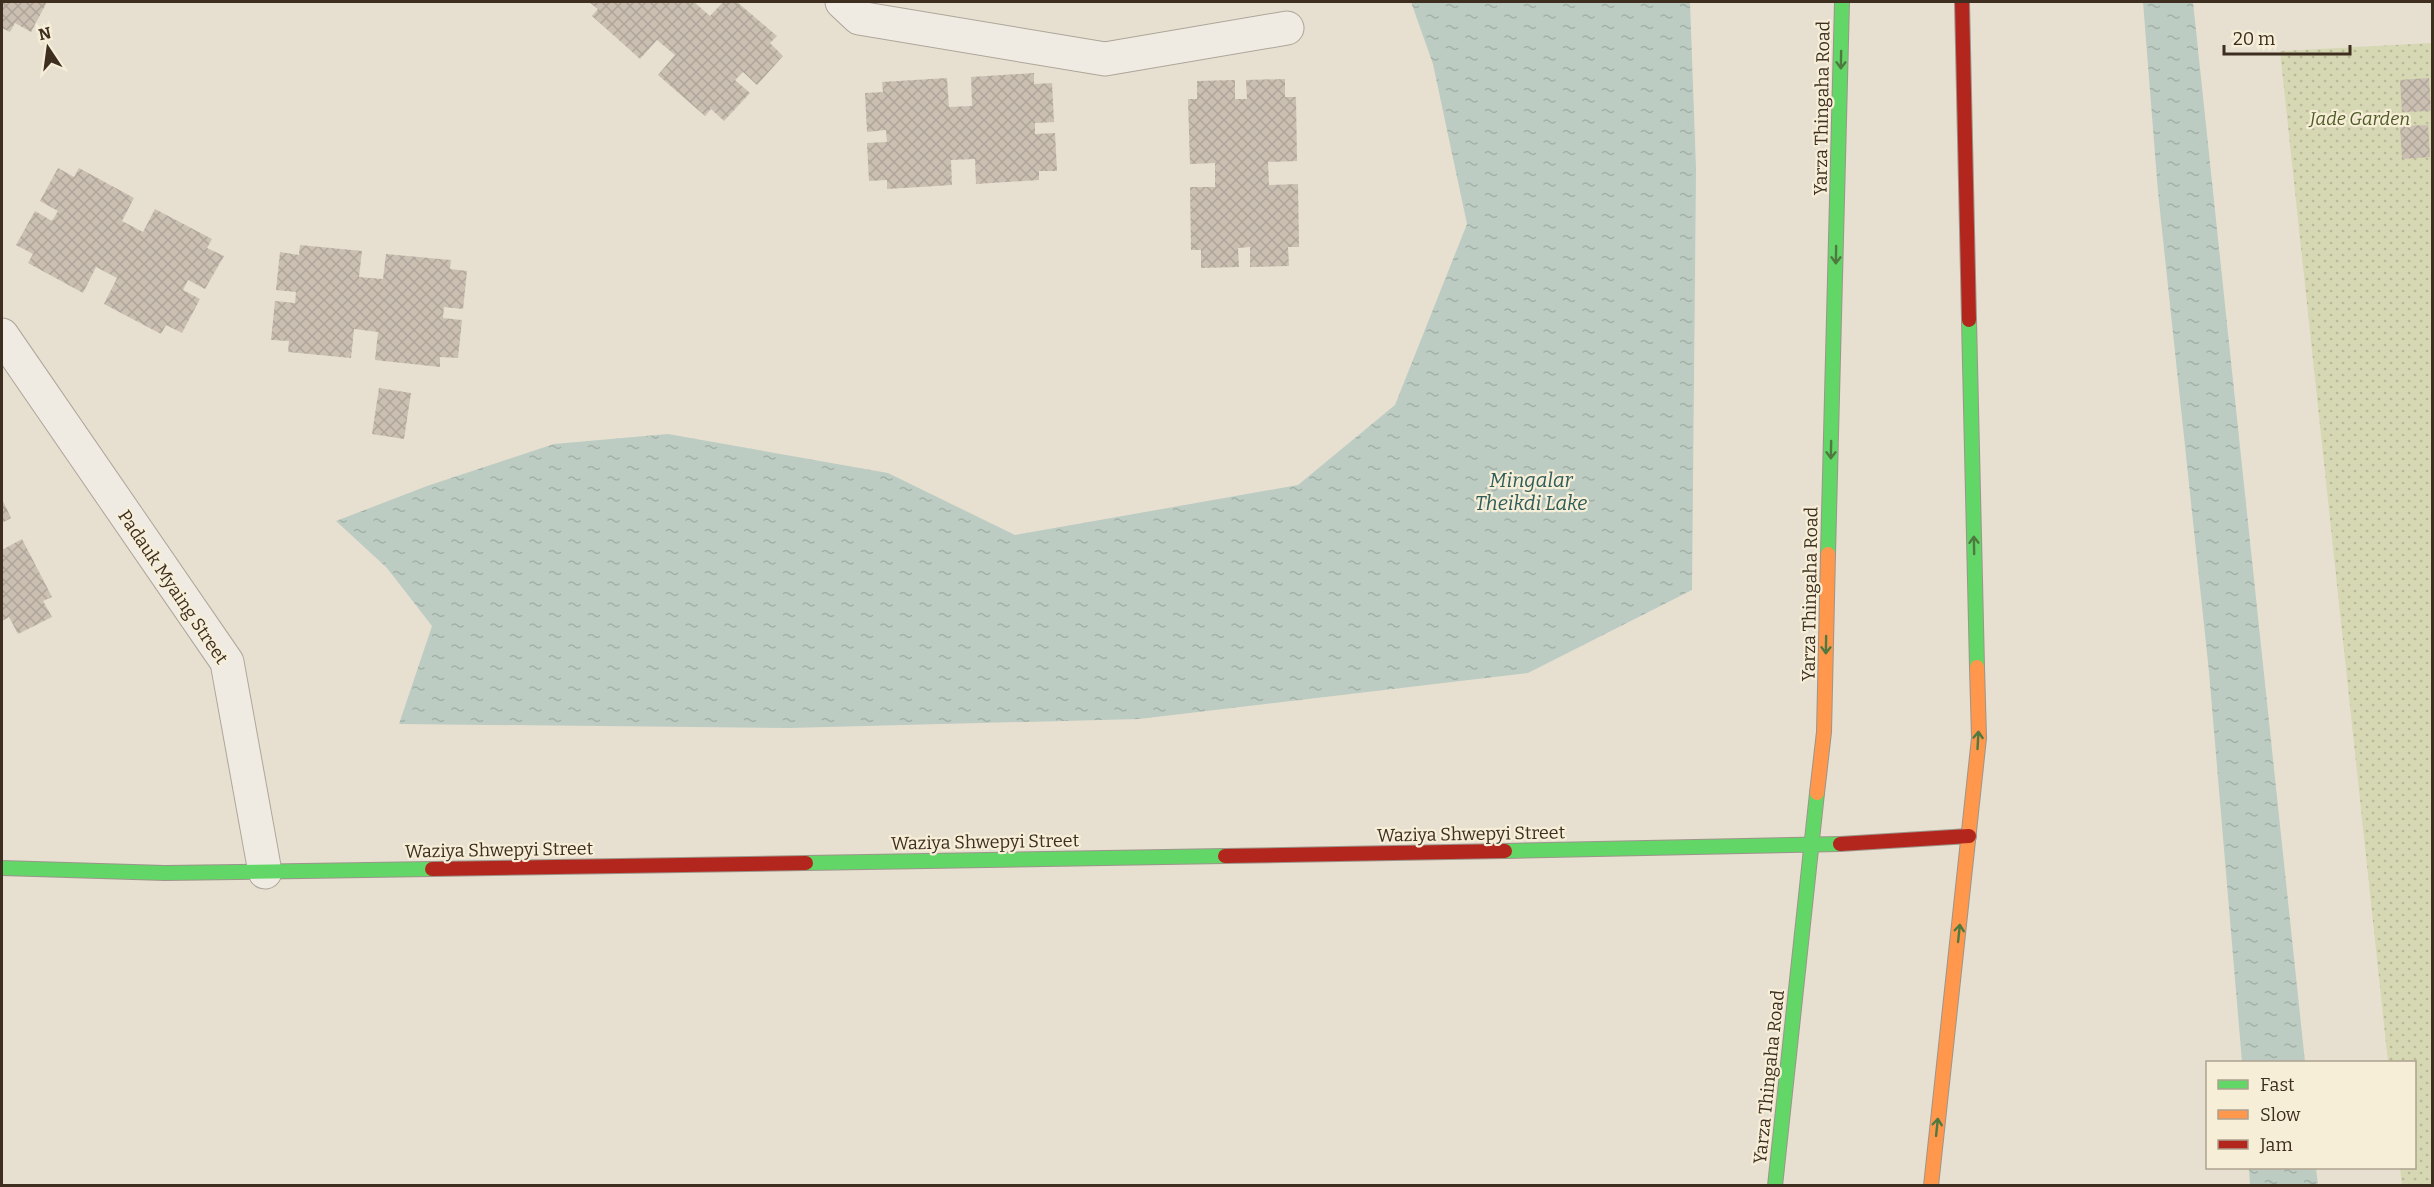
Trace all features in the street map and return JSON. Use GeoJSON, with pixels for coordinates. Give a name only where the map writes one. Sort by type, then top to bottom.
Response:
{"type":"FeatureCollection","features":[{"type":"Feature","properties":{"kind":"main road","name":"Yarza Thingaha Road"},"geometry":{"type":"LineString","coordinates":[[1775,1185],[1824,732],[1842,2]]}},
{"type":"Feature","properties":{"kind":"main road"},"geometry":{"type":"LineString","coordinates":[[1931,1185],[1979,738],[1962,2]]}},
{"type":"Feature","properties":{"kind":"main road","name":"Waziya Shwepyi Street"},"geometry":{"type":"LineString","coordinates":[[2,868],[165,873],[265,872],[1812,846],[1969,836]]}},
{"type":"Feature","properties":{"kind":"street"},"geometry":{"type":"LineString","coordinates":[[842,2],[859,18],[1105,59],[1287,28]]}},
{"type":"Feature","properties":{"kind":"street","name":"Padauk Myaing Street"},"geometry":{"type":"LineString","coordinates":[[2,334],[226,662],[265,872]]}},
{"type":"Feature","properties":{"kind":"green space","name":"Jade Garden"},"geometry":{"type":"Polygon","coordinates":[[[2432,43],[2432,1185],[2402,1185],[2400,1169],[2416,1169],[2416,1061],[2388,1061],[2280,51],[2432,43]]]}},
{"type":"Feature","properties":{"kind":"water","name":"Mingalar Theikdi Lake"},"geometry":{"type":"Polygon","coordinates":[[[1411,2],[1690,2],[1696,169],[1692,590],[1528,673],[1139,719],[789,728],[399,724],[432,626],[387,568],[336,521],[427,486],[554,444],[668,434],[888,473],[1015,535],[1298,485],[1395,405],[1467,224],[1433,64],[1411,2]]]}},
{"type":"Feature","properties":{"kind":"water"},"geometry":{"type":"Polygon","coordinates":[[[2143,2],[2193,2],[2305,1061],[2242,1061],[2209,672],[2158,192],[2143,2]]]}},
{"type":"Feature","properties":{"kind":"water"},"geometry":{"type":"Polygon","coordinates":[[[2249,1169],[2316,1169],[2318,1185],[2250,1185],[2249,1169]]]}},
{"type":"Feature","properties":{"kind":"building"},"geometry":{"type":"Polygon","coordinates":[[[2,2],[47,2],[31,32],[15,23],[10,32],[2,28],[2,2]]]}},
{"type":"Feature","properties":{"kind":"building"},"geometry":{"type":"Polygon","coordinates":[[[589,2],[694,2],[710,16],[723,2],[737,2],[777,36],[770,43],[783,56],[757,85],[743,72],[735,80],[750,93],[724,121],[711,109],[705,116],[658,75],[675,55],[657,40],[640,59],[592,16],[598,9],[589,2]]]}},
{"type":"Feature","properties":{"kind":"building"},"geometry":{"type":"Polygon","coordinates":[[[1034,73],[1034,84],[1052,83],[1054,122],[1035,123],[1035,134],[1055,133],[1057,171],[1039,171],[1039,180],[976,184],[975,159],[951,160],[952,185],[887,189],[887,180],[869,181],[867,143],[887,142],[886,130],[867,132],[865,93],[883,92],[882,82],[947,78],[949,107],[972,106],[971,77],[1034,73]]]}},
{"type":"Feature","properties":{"kind":"building"},"geometry":{"type":"Polygon","coordinates":[[[2429,78],[2431,111],[2402,112],[2400,80],[2429,78]]]}},
{"type":"Feature","properties":{"kind":"building"},"geometry":{"type":"Polygon","coordinates":[[[1285,79],[1285,97],[1296,97],[1297,161],[1268,162],[1269,185],[1298,184],[1299,247],[1288,247],[1289,266],[1250,267],[1250,247],[1238,248],[1239,267],[1201,268],[1201,250],[1191,250],[1190,187],[1215,187],[1215,163],[1190,164],[1188,99],[1197,99],[1197,81],[1235,80],[1235,99],[1247,99],[1246,80],[1285,79]]]}},
{"type":"Feature","properties":{"kind":"building"},"geometry":{"type":"Polygon","coordinates":[[[2428,125],[2430,157],[2402,159],[2400,126],[2428,125]]]}},
{"type":"Feature","properties":{"kind":"building"},"geometry":{"type":"Polygon","coordinates":[[[58,168],[74,177],[79,168],[134,198],[122,221],[143,232],[155,209],[212,239],[207,248],[224,256],[205,289],[188,280],[183,290],[200,299],[182,333],[166,325],[161,334],[104,304],[117,278],[96,267],[83,293],[28,263],[33,254],[16,245],[35,211],[52,221],[58,211],[40,201],[58,168]]]}},
{"type":"Feature","properties":{"kind":"building"},"geometry":{"type":"Polygon","coordinates":[[[300,245],[362,251],[359,277],[383,279],[386,254],[451,260],[450,269],[467,271],[463,309],[444,307],[443,318],[462,320],[458,358],[440,357],[440,367],[375,360],[378,332],[354,329],[351,358],[288,352],[289,341],[271,340],[275,301],[295,303],[296,292],[276,290],[280,252],[299,255],[300,245]]]}},
{"type":"Feature","properties":{"kind":"building"},"geometry":{"type":"Polygon","coordinates":[[[379,388],[411,393],[404,439],[372,434],[379,388]]]}},
{"type":"Feature","properties":{"kind":"building"},"geometry":{"type":"Polygon","coordinates":[[[2,499],[11,518],[2,523],[2,499]]]}},
{"type":"Feature","properties":{"kind":"building"},"geometry":{"type":"Polygon","coordinates":[[[22,539],[52,597],[43,601],[52,617],[18,634],[9,617],[2,621],[2,550],[22,539]]]}},
{"type":"Feature","properties":{"kind":"traffic: fast"},"geometry":{"type":"LineString","coordinates":[[1828,554],[1842,2]]}},
{"type":"Feature","properties":{"kind":"traffic: fast"},"geometry":{"type":"LineString","coordinates":[[1969,320],[1977,667]]}},
{"type":"Feature","properties":{"kind":"traffic: fast"},"geometry":{"type":"LineString","coordinates":[[1775,1186],[1817,793]]}},
{"type":"Feature","properties":{"kind":"traffic: fast"},"geometry":{"type":"LineString","coordinates":[[1505,851],[1840,844]]}},
{"type":"Feature","properties":{"kind":"traffic: fast"},"geometry":{"type":"LineString","coordinates":[[806,863],[1225,856]]}},
{"type":"Feature","properties":{"kind":"traffic: fast"},"geometry":{"type":"LineString","coordinates":[[2,868],[165,873],[432,869]]}},
{"type":"Feature","properties":{"kind":"traffic: slow"},"geometry":{"type":"LineString","coordinates":[[1817,793],[1824,732],[1828,554]]}},
{"type":"Feature","properties":{"kind":"traffic: slow"},"geometry":{"type":"LineString","coordinates":[[1931,1186],[1979,738],[1977,667]]}},
{"type":"Feature","properties":{"kind":"traffic: jam"},"geometry":{"type":"LineString","coordinates":[[1962,2],[1969,320]]}},
{"type":"Feature","properties":{"kind":"traffic: jam"},"geometry":{"type":"LineString","coordinates":[[1840,844],[1969,836]]}},
{"type":"Feature","properties":{"kind":"traffic: jam"},"geometry":{"type":"LineString","coordinates":[[1225,856],[1505,851]]}},
{"type":"Feature","properties":{"kind":"traffic: jam"},"geometry":{"type":"LineString","coordinates":[[432,869],[806,863]]}}]}
